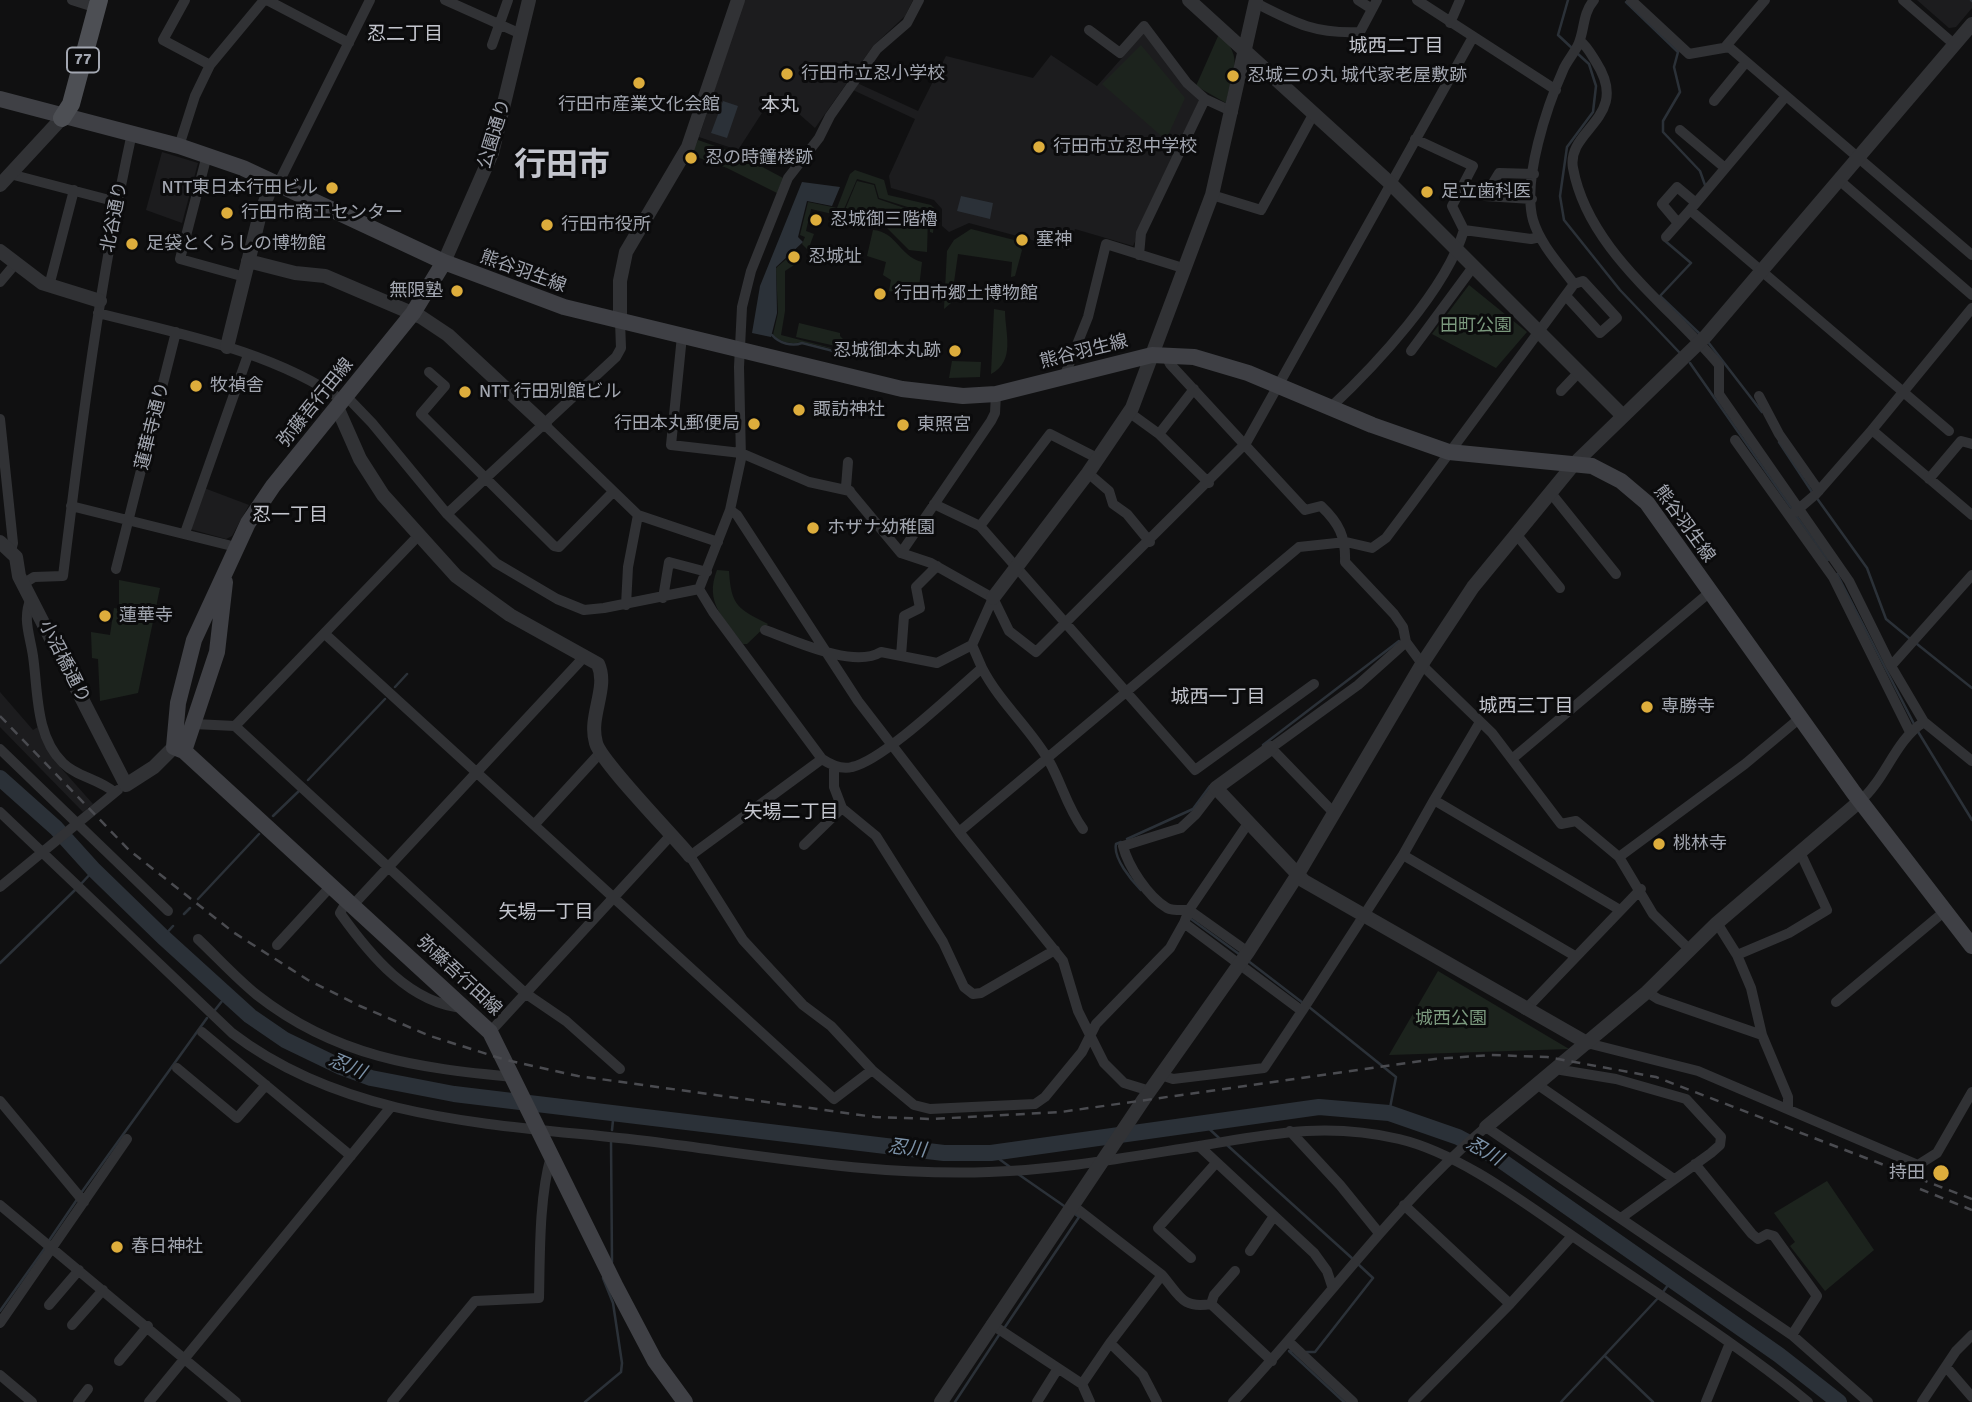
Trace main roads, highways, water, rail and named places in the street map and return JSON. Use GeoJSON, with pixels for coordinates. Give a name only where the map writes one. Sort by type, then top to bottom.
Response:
{"type":"FeatureCollection","features":[{"type":"Feature","properties":{"kind":"main road","name":"77"},"geometry":{"type":"LineString","coordinates":[[62,118],[71,104],[98,4]]}},
{"type":"Feature","properties":{"kind":"main road","name":"熊谷羽生線"},"geometry":{"type":"LineString","coordinates":[[0,99],[62,118],[207,155],[276,183],[444,262],[539,299],[902,389],[963,396],[996,394],[1158,355],[1219,362],[1413,441],[1449,452],[1574,464],[1599,469],[1635,491],[1860,801],[1972,946]]}},
{"type":"Feature","properties":{"kind":"main road","name":"弥藤吾行田線"},"geometry":{"type":"LineString","coordinates":[[444,262],[413,313],[257,509],[236,547],[194,640],[178,703],[179,749],[351,902],[490,1032],[516,1079],[655,1361],[685,1402]]}},
{"type":"Feature","properties":{"kind":"main road","name":"弥藤吾行田線"},"geometry":{"type":"LineString","coordinates":[[179,749],[194,724],[219,642],[226,573]]}},
{"type":"Feature","properties":{"kind":"waterway"},"geometry":{"type":"LineString","coordinates":[[1568,0],[1558,35],[1573,49]]}},
{"type":"Feature","properties":{"kind":"waterway"},"geometry":{"type":"LineString","coordinates":[[1626,2],[1678,52],[1674,67],[1680,92],[1663,121],[1663,132],[1700,171],[1705,185]]}},
{"type":"Feature","properties":{"kind":"waterway"},"geometry":{"type":"LineString","coordinates":[[1578,54],[1589,64],[1596,86],[1593,112],[1567,147],[1560,196],[1564,220],[1620,290],[1679,352]]}},
{"type":"Feature","properties":{"kind":"waterway"},"geometry":{"type":"LineString","coordinates":[[1664,240],[1691,263],[1660,296],[1701,335]]}},
{"type":"Feature","properties":{"kind":"waterway"},"geometry":{"type":"LineString","coordinates":[[772,335],[786,344],[802,343],[845,354]]}},
{"type":"Feature","properties":{"kind":"waterway"},"geometry":{"type":"LineString","coordinates":[[1708,342],[1762,412]]}},
{"type":"Feature","properties":{"kind":"waterway"},"geometry":{"type":"LineString","coordinates":[[1690,363],[1792,509]]}},
{"type":"Feature","properties":{"kind":"waterway"},"geometry":{"type":"LineString","coordinates":[[1779,442],[1812,492]]}},
{"type":"Feature","properties":{"kind":"waterway"},"geometry":{"type":"LineString","coordinates":[[1816,497],[1867,568],[1886,619],[1909,638]]}},
{"type":"Feature","properties":{"kind":"waterway"},"geometry":{"type":"LineString","coordinates":[[1795,514],[1828,560]]}},
{"type":"Feature","properties":{"kind":"waterway"},"geometry":{"type":"LineString","coordinates":[[1837,574],[1914,724]]}},
{"type":"Feature","properties":{"kind":"waterway"},"geometry":{"type":"LineString","coordinates":[[1263,745],[1399,641]]}},
{"type":"Feature","properties":{"kind":"waterway"},"geometry":{"type":"LineString","coordinates":[[1917,644],[1972,688]]}},
{"type":"Feature","properties":{"kind":"waterway"},"geometry":{"type":"LineString","coordinates":[[395,687],[407,674]]}},
{"type":"Feature","properties":{"kind":"waterway"},"geometry":{"type":"LineString","coordinates":[[308,780],[385,699]]}},
{"type":"Feature","properties":{"kind":"waterway"},"geometry":{"type":"LineString","coordinates":[[1917,730],[1972,820]]}},
{"type":"Feature","properties":{"kind":"waterway","name":"忍川"},"geometry":{"type":"LineString","coordinates":[[0,778],[56,828],[94,870],[163,937],[250,1016],[285,1040],[371,1078],[454,1094],[944,1153],[991,1153],[1319,1107],[1389,1113],[1458,1137],[1499,1159],[1779,1355],[1839,1402]]}},
{"type":"Feature","properties":{"kind":"waterway"},"geometry":{"type":"LineString","coordinates":[[1127,839],[1193,809],[1210,786]]}},
{"type":"Feature","properties":{"kind":"waterway"},"geometry":{"type":"LineString","coordinates":[[273,816],[300,790]]}},
{"type":"Feature","properties":{"kind":"waterway"},"geometry":{"type":"LineString","coordinates":[[198,899],[259,834]]}},
{"type":"Feature","properties":{"kind":"waterway"},"geometry":{"type":"LineString","coordinates":[[1121,842],[1116,844],[1117,856],[1141,890]]}},
{"type":"Feature","properties":{"kind":"waterway"},"geometry":{"type":"LineString","coordinates":[[80,885],[94,870]]}},
{"type":"Feature","properties":{"kind":"waterway"},"geometry":{"type":"LineString","coordinates":[[0,963],[75,890]]}},
{"type":"Feature","properties":{"kind":"waterway"},"geometry":{"type":"LineString","coordinates":[[184,914],[190,908]]}},
{"type":"Feature","properties":{"kind":"waterway"},"geometry":{"type":"LineString","coordinates":[[1191,919],[1239,954]]}},
{"type":"Feature","properties":{"kind":"waterway"},"geometry":{"type":"LineString","coordinates":[[163,937],[173,926]]}},
{"type":"Feature","properties":{"kind":"waterway"},"geometry":{"type":"LineString","coordinates":[[1247,960],[1303,1003]]}},
{"type":"Feature","properties":{"kind":"waterway"},"geometry":{"type":"LineString","coordinates":[[215,1010],[226,996]]}},
{"type":"Feature","properties":{"kind":"waterway"},"geometry":{"type":"LineString","coordinates":[[1309,1007],[1396,1077],[1389,1113]]}},
{"type":"Feature","properties":{"kind":"waterway"},"geometry":{"type":"LineString","coordinates":[[81,1193],[207,1018]]}},
{"type":"Feature","properties":{"kind":"waterway"},"geometry":{"type":"LineString","coordinates":[[612,1130],[614,1111]]}},
{"type":"Feature","properties":{"kind":"waterway"},"geometry":{"type":"LineString","coordinates":[[1202,1122],[1219,1138]]}},
{"type":"Feature","properties":{"kind":"waterway"},"geometry":{"type":"LineString","coordinates":[[611,1141],[612,1262]]}},
{"type":"Feature","properties":{"kind":"waterway"},"geometry":{"type":"LineString","coordinates":[[1227,1145],[1354,1260]]}},
{"type":"Feature","properties":{"kind":"waterway"},"geometry":{"type":"LineString","coordinates":[[991,1153],[1010,1167]]}},
{"type":"Feature","properties":{"kind":"waterway"},"geometry":{"type":"LineString","coordinates":[[1018,1174],[1067,1208]]}},
{"type":"Feature","properties":{"kind":"waterway"},"geometry":{"type":"LineString","coordinates":[[48,1242],[78,1198]]}},
{"type":"Feature","properties":{"kind":"waterway"},"geometry":{"type":"LineString","coordinates":[[1003,1330],[1079,1217],[1075,1214]]}},
{"type":"Feature","properties":{"kind":"waterway"},"geometry":{"type":"LineString","coordinates":[[0,1311],[45,1248]]}},
{"type":"Feature","properties":{"kind":"waterway"},"geometry":{"type":"LineString","coordinates":[[1306,1352],[1315,1352],[1373,1278],[1359,1265]]}},
{"type":"Feature","properties":{"kind":"waterway"},"geometry":{"type":"LineString","coordinates":[[585,1402],[621,1372],[613,1303],[603,1278]]}},
{"type":"Feature","properties":{"kind":"waterway"},"geometry":{"type":"LineString","coordinates":[[1663,1292],[1671,1281]]}},
{"type":"Feature","properties":{"kind":"waterway"},"geometry":{"type":"LineString","coordinates":[[1561,1402],[1659,1297]]}},
{"type":"Feature","properties":{"kind":"waterway"},"geometry":{"type":"LineString","coordinates":[[955,1402],[999,1335]]}},
{"type":"Feature","properties":{"kind":"waterway"},"geometry":{"type":"LineString","coordinates":[[1292,1351],[1289,1351],[1344,1402]]}},
{"type":"Feature","properties":{"kind":"waterway"},"geometry":{"type":"LineString","coordinates":[[1605,1356],[1653,1402]]}},
{"type":"Feature","properties":{"kind":"railway"},"geometry":{"type":"LineString","coordinates":[[0,716],[129,850],[233,932],[308,980],[360,1006],[430,1036],[506,1060],[578,1076],[875,1117],[931,1119],[1061,1112],[1435,1059],[1491,1055],[1547,1057],[1656,1077],[1972,1199]]}},
{"type":"Feature","properties":{"kind":"railway"},"geometry":{"type":"LineString","coordinates":[[1920,1189],[1972,1210]]}},
{"type":"Feature","properties":{"kind":"place","name":"行田市立忍小学校"},"geometry":{"type":"Point","coordinates":[787,74]}},
{"type":"Feature","properties":{"kind":"place","name":"忍城三の丸 城代家老屋敷跡"},"geometry":{"type":"Point","coordinates":[1233,76]}},
{"type":"Feature","properties":{"kind":"place","name":"行田市産業文化会館"},"geometry":{"type":"Point","coordinates":[639,83]}},
{"type":"Feature","properties":{"kind":"place","name":"行田市立忍中学校"},"geometry":{"type":"Point","coordinates":[1039,147]}},
{"type":"Feature","properties":{"kind":"place","name":"忍の時鐘楼跡"},"geometry":{"type":"Point","coordinates":[691,158]}},
{"type":"Feature","properties":{"kind":"place","name":"NTT東日本行田ビル"},"geometry":{"type":"Point","coordinates":[332,188]}},
{"type":"Feature","properties":{"kind":"place","name":"足立歯科医"},"geometry":{"type":"Point","coordinates":[1427,192]}},
{"type":"Feature","properties":{"kind":"place","name":"行田市商工センター"},"geometry":{"type":"Point","coordinates":[227,213]}},
{"type":"Feature","properties":{"kind":"place","name":"忍城御三階櫓"},"geometry":{"type":"Point","coordinates":[816,220]}},
{"type":"Feature","properties":{"kind":"place","name":"行田市役所"},"geometry":{"type":"Point","coordinates":[547,225]}},
{"type":"Feature","properties":{"kind":"place","name":"塞神"},"geometry":{"type":"Point","coordinates":[1022,240]}},
{"type":"Feature","properties":{"kind":"place","name":"足袋とくらしの博物館"},"geometry":{"type":"Point","coordinates":[132,244]}},
{"type":"Feature","properties":{"kind":"place","name":"忍城址"},"geometry":{"type":"Point","coordinates":[794,257]}},
{"type":"Feature","properties":{"kind":"place","name":"無限塾"},"geometry":{"type":"Point","coordinates":[457,291]}},
{"type":"Feature","properties":{"kind":"place","name":"行田市郷土博物館"},"geometry":{"type":"Point","coordinates":[880,294]}},
{"type":"Feature","properties":{"kind":"place","name":"忍城御本丸跡"},"geometry":{"type":"Point","coordinates":[955,351]}},
{"type":"Feature","properties":{"kind":"place","name":"牧禎舎"},"geometry":{"type":"Point","coordinates":[196,386]}},
{"type":"Feature","properties":{"kind":"place","name":"NTT 行田別館ビル"},"geometry":{"type":"Point","coordinates":[465,392]}},
{"type":"Feature","properties":{"kind":"place","name":"諏訪神社"},"geometry":{"type":"Point","coordinates":[799,410]}},
{"type":"Feature","properties":{"kind":"place","name":"行田本丸郵便局"},"geometry":{"type":"Point","coordinates":[754,424]}},
{"type":"Feature","properties":{"kind":"place","name":"東照宮"},"geometry":{"type":"Point","coordinates":[903,425]}},
{"type":"Feature","properties":{"kind":"place","name":"ホザナ幼稚園"},"geometry":{"type":"Point","coordinates":[813,528]}},
{"type":"Feature","properties":{"kind":"place","name":"蓮華寺"},"geometry":{"type":"Point","coordinates":[105,616]}},
{"type":"Feature","properties":{"kind":"place","name":"専勝寺"},"geometry":{"type":"Point","coordinates":[1647,707]}},
{"type":"Feature","properties":{"kind":"place","name":"桃林寺"},"geometry":{"type":"Point","coordinates":[1659,844]}},
{"type":"Feature","properties":{"kind":"place","name":"持田"},"geometry":{"type":"Point","coordinates":[1941,1173]}},
{"type":"Feature","properties":{"kind":"place","name":"春日神社"},"geometry":{"type":"Point","coordinates":[117,1247]}},
{"type":"Feature","properties":{"kind":"district","name":"忍二丁目"},"geometry":{"type":"Point","coordinates":[405,35]}},
{"type":"Feature","properties":{"kind":"district","name":"城西二丁目"},"geometry":{"type":"Point","coordinates":[1396,47]}},
{"type":"Feature","properties":{"kind":"district","name":"本丸"},"geometry":{"type":"Point","coordinates":[780,106]}},
{"type":"Feature","properties":{"kind":"district","name":"行田市"},"geometry":{"type":"Point","coordinates":[562,167]}},
{"type":"Feature","properties":{"kind":"district","name":"忍一丁目"},"geometry":{"type":"Point","coordinates":[290,516]}},
{"type":"Feature","properties":{"kind":"district","name":"城西一丁目"},"geometry":{"type":"Point","coordinates":[1218,698]}},
{"type":"Feature","properties":{"kind":"district","name":"城西三丁目"},"geometry":{"type":"Point","coordinates":[1526,707]}},
{"type":"Feature","properties":{"kind":"district","name":"矢場二丁目"},"geometry":{"type":"Point","coordinates":[791,813]}},
{"type":"Feature","properties":{"kind":"district","name":"矢場一丁目"},"geometry":{"type":"Point","coordinates":[546,913]}},
{"type":"Feature","properties":{"kind":"park label","name":"田町公園"},"geometry":{"type":"Point","coordinates":[1476,326]}},
{"type":"Feature","properties":{"kind":"park label","name":"城西公園"},"geometry":{"type":"Point","coordinates":[1451,1019]}}]}
